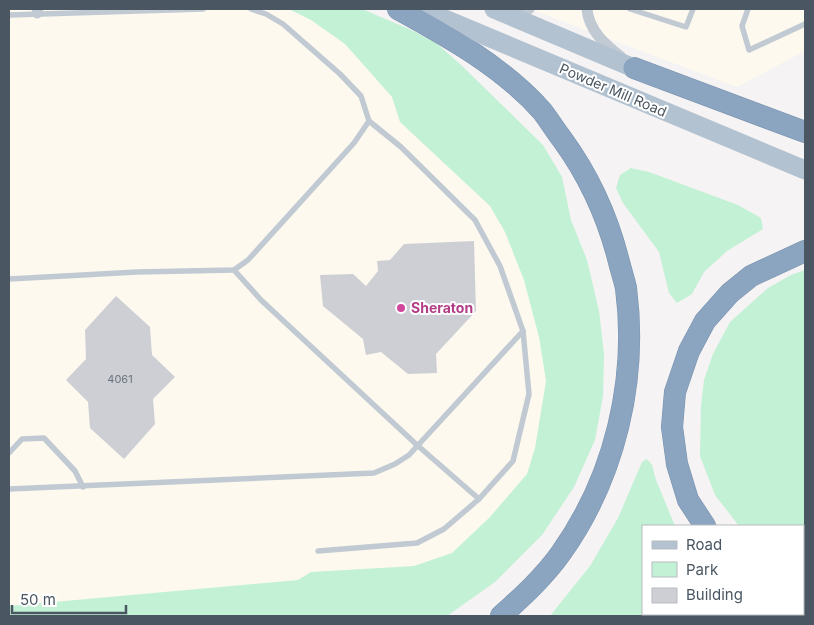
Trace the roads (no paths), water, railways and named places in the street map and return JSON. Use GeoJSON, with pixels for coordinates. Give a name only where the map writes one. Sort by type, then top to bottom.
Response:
{"type":"FeatureCollection","features":[{"type":"Feature","properties":{"kind":"highway"},"geometry":{"type":"LineString","coordinates":[[398,9],[479,58],[511,81],[542,112],[572,153],[594,193],[614,242],[626,286],[629,336],[628,378],[620,425],[605,471],[585,514],[560,554],[531,588],[501,616]]}},
{"type":"Feature","properties":{"kind":"highway"},"geometry":{"type":"LineString","coordinates":[[634,68],[805,132]]}},
{"type":"Feature","properties":{"kind":"highway"},"geometry":{"type":"LineString","coordinates":[[704,525],[688,500],[676,464],[672,427],[675,392],[688,351],[705,321],[730,293],[751,276],[805,251]]}},
{"type":"Feature","properties":{"kind":"main road","name":"Powder Mill Road"},"geometry":{"type":"LineString","coordinates":[[421,9],[805,170]]}},
{"type":"Feature","properties":{"kind":"main road","name":"Powder Mill Road"},"geometry":{"type":"LineString","coordinates":[[494,9],[521,13],[634,68],[805,140]]}},
{"type":"Feature","properties":{"kind":"street"},"geometry":{"type":"LineString","coordinates":[[588,9],[593,28],[601,40],[634,68]]}},
{"type":"Feature","properties":{"kind":"lane"},"geometry":{"type":"LineString","coordinates":[[9,15],[37,11],[203,9]]}},
{"type":"Feature","properties":{"kind":"lane"},"geometry":{"type":"LineString","coordinates":[[251,9],[266,14],[284,24],[340,74],[361,96],[369,121],[401,147],[475,220],[500,266],[523,331],[529,394],[513,461],[479,499],[444,529],[417,543],[318,551]]}},
{"type":"Feature","properties":{"kind":"lane"},"geometry":{"type":"LineString","coordinates":[[630,9],[686,27],[693,9]]}},
{"type":"Feature","properties":{"kind":"lane"},"geometry":{"type":"LineString","coordinates":[[748,9],[742,26],[749,50],[805,24]]}},
{"type":"Feature","properties":{"kind":"lane"},"geometry":{"type":"LineString","coordinates":[[9,279],[137,272],[234,270],[248,260],[354,143],[369,121]]}},
{"type":"Feature","properties":{"kind":"lane"},"geometry":{"type":"LineString","coordinates":[[234,270],[256,296],[417,445],[479,499]]}},
{"type":"Feature","properties":{"kind":"lane"},"geometry":{"type":"LineString","coordinates":[[9,489],[374,473],[396,464],[409,455],[523,331]]}},
{"type":"Feature","properties":{"kind":"lane"},"geometry":{"type":"LineString","coordinates":[[9,453],[22,439],[44,438],[75,471],[82,487]]}},
{"type":"Feature","properties":{"kind":"place","name":"Sheraton"},"geometry":{"type":"Point","coordinates":[401,308]}}]}
